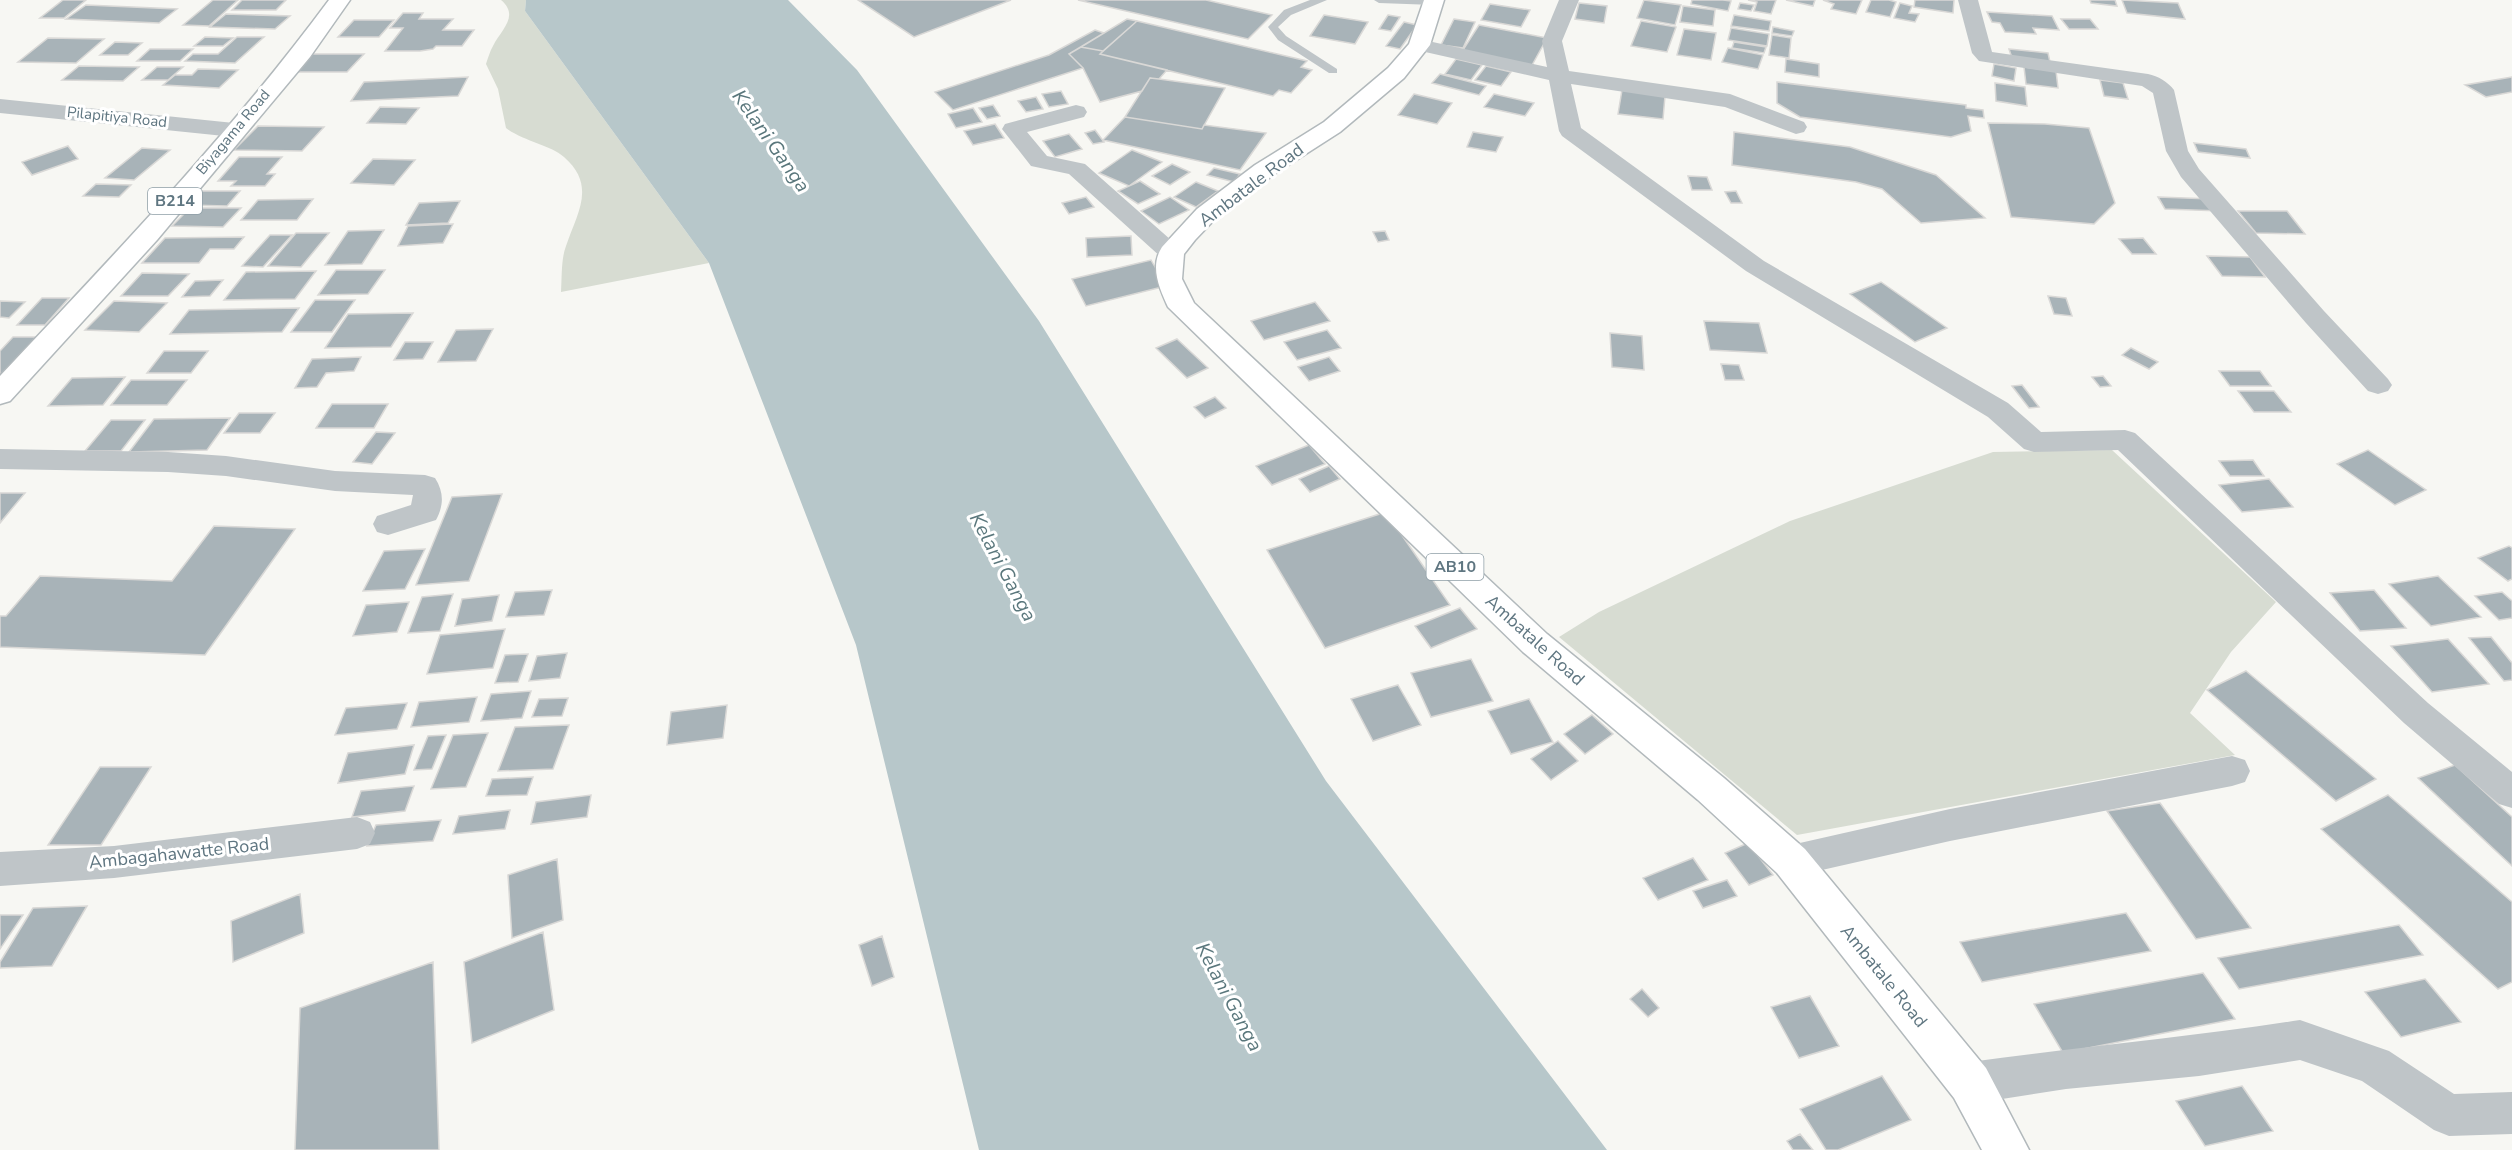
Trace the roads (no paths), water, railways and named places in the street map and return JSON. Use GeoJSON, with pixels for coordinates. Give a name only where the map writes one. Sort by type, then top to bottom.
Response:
{"type":"FeatureCollection","features":[{"type":"Feature","properties":{"kind":"main road","name":"Biyagama Road"},"geometry":{"type":"LineString","coordinates":[[0,394],[148,235],[234,130],[302,52],[340,0]]}},
{"type":"Feature","properties":{"kind":"main road","name":"Ambatale Road"},"geometry":{"type":"LineString","coordinates":[[1434,1],[1419,45],[1396,74],[1332,127],[1264,170],[1206,214],[1172,253],[1169,279],[1182,307],[1215,341],[1535,643],[1712,789],[1791,861],[1970,1083],[2006,1150]]}},
{"type":"Feature","properties":{"kind":"street"},"geometry":{"type":"LineString","coordinates":[[1569,0],[1552,41],[1570,131],[1755,266],[1998,410],[2034,442],[2125,440],[2416,713],[2512,793]]}},
{"type":"Feature","properties":{"kind":"street"},"geometry":{"type":"LineString","coordinates":[[1968,0],[1982,53],[1986,57],[2148,80],[2158,84],[2163,90],[2177,151],[2188,172],[2378,385]]}},
{"type":"Feature","properties":{"kind":"street"},"geometry":{"type":"LineString","coordinates":[[1419,45],[1559,76],[1730,101],[1796,127]]}},
{"type":"Feature","properties":{"kind":"street","name":"Pilapitiya Road"},"geometry":{"type":"LineString","coordinates":[[0,105],[234,130]]}},
{"type":"Feature","properties":{"kind":"street"},"geometry":{"type":"LineString","coordinates":[[1076,112],[1013,129],[1039,161],[1077,170],[1172,253]]}},
{"type":"Feature","properties":{"kind":"street"},"geometry":{"type":"LineString","coordinates":[[0,459],[168,462],[226,466],[335,481],[424,485],[428,493],[425,512],[388,525]]}},
{"type":"Feature","properties":{"kind":"street"},"geometry":{"type":"LineString","coordinates":[[1791,861],[1950,825],[2232,771]]}},
{"type":"Feature","properties":{"kind":"street","name":"Ambagahawatte Road"},"geometry":{"type":"LineString","coordinates":[[0,869],[114,862],[357,832]]}},
{"type":"Feature","properties":{"kind":"street"},"geometry":{"type":"LineString","coordinates":[[1970,1083],[2066,1069],[2199,1056],[2300,1040],[2374,1065],[2449,1115],[2512,1113]]}},
{"type":"Feature","properties":{"kind":"lane"},"geometry":{"type":"LineString","coordinates":[[1322,0],[1293,9],[1276,21],[1273,27],[1282,38],[1333,71]]}},
{"type":"Feature","properties":{"kind":"lane"},"geometry":{"type":"LineString","coordinates":[[1379,0],[1434,1]]}},
{"type":"Feature","properties":{"kind":"water","name":"Kelani Ganga"},"geometry":{"type":"Polygon","coordinates":[[[526,0],[788,0],[857,70],[1039,321],[1326,781],[1607,1150],[979,1150],[856,645],[709,263],[525,11],[526,0]]]}}]}
